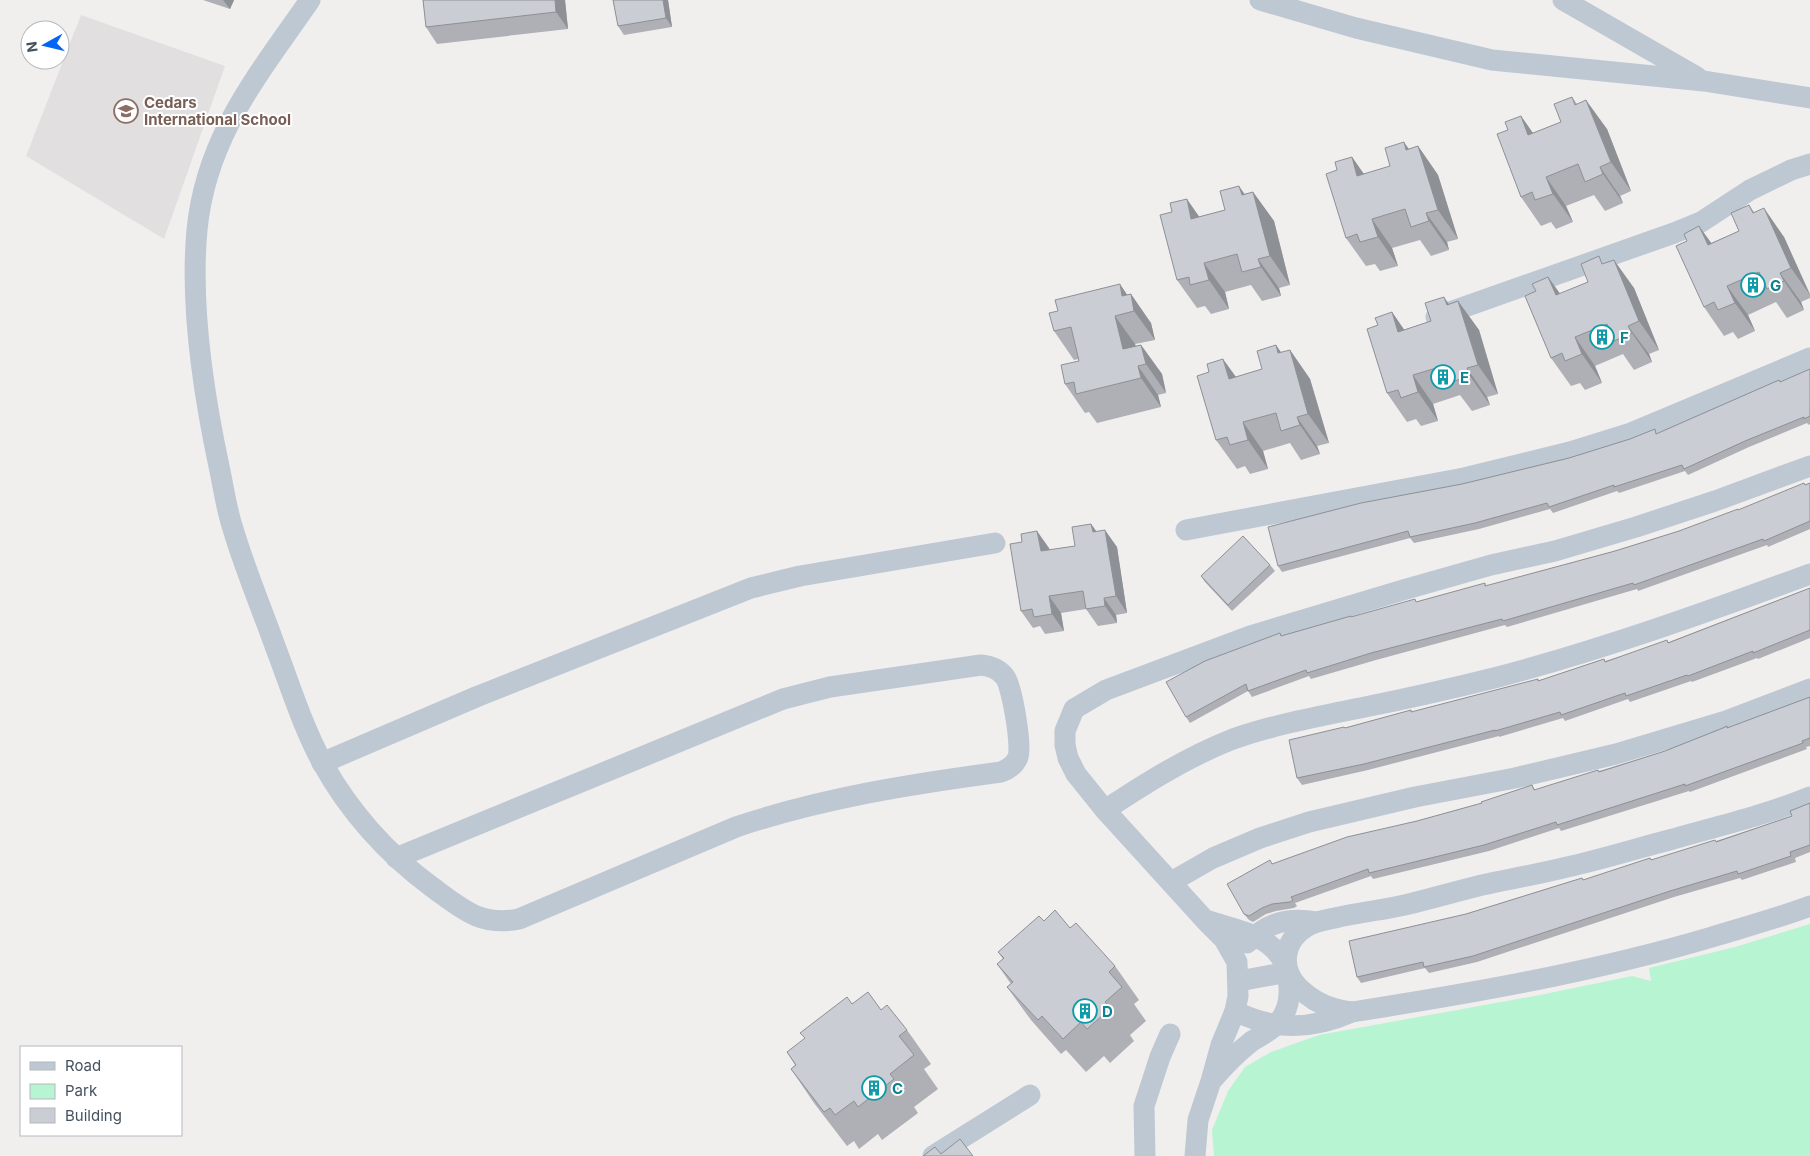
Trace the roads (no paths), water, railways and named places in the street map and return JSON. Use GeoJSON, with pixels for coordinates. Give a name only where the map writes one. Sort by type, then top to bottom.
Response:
{"type":"FeatureCollection","features":[{"type":"Feature","properties":{"kind":"street"},"geometry":{"type":"LineString","coordinates":[[310,0],[245,94],[212,157],[197,229],[196,287],[201,358],[211,428],[232,526],[253,590],[309,736],[322,763],[356,813],[396,858],[421,879],[472,916],[495,922],[519,919],[736,827],[771,815],[842,797],[1001,772],[1008,769],[1017,758],[1019,751],[1009,682],[997,669],[990,666],[981,665],[854,683],[806,692],[761,708],[396,858]]}},
{"type":"Feature","properties":{"kind":"street"},"geometry":{"type":"LineString","coordinates":[[1260,0],[1356,28],[1492,60],[1704,81],[1810,98]]}},
{"type":"Feature","properties":{"kind":"street"},"geometry":{"type":"LineString","coordinates":[[1563,0],[1704,81]]}},
{"type":"Feature","properties":{"kind":"street"},"geometry":{"type":"LineString","coordinates":[[1433,318],[1674,234],[1701,222],[1750,190],[1791,170],[1810,164]]}},
{"type":"Feature","properties":{"kind":"street"},"geometry":{"type":"LineString","coordinates":[[1186,530],[1464,478],[1570,452],[1631,433],[1810,358]]}},
{"type":"Feature","properties":{"kind":"street"},"geometry":{"type":"LineString","coordinates":[[1238,972],[1224,939],[1105,810],[1076,774],[1068,758],[1065,745],[1065,731],[1074,709],[1106,690],[1250,636],[1491,565],[1554,551],[1715,501],[1810,466]]}},
{"type":"Feature","properties":{"kind":"street"},"geometry":{"type":"LineString","coordinates":[[322,763],[476,697],[732,594],[775,581],[800,576],[995,543]]}},
{"type":"Feature","properties":{"kind":"street"},"geometry":{"type":"LineString","coordinates":[[1105,810],[1155,777],[1193,756],[1234,739],[1275,726],[1424,694],[1568,658],[1656,630],[1810,574]]}},
{"type":"Feature","properties":{"kind":"street"},"geometry":{"type":"LineString","coordinates":[[1171,882],[1229,851],[1260,838],[1309,822],[1515,778],[1616,754],[1726,721],[1810,688]]}},
{"type":"Feature","properties":{"kind":"street"},"geometry":{"type":"LineString","coordinates":[[1211,1081],[1241,1050],[1276,1025],[1284,1015],[1288,1005],[1287,951],[1291,941],[1298,932],[1307,926],[1359,912],[1406,905],[1481,885],[1567,867],[1737,821],[1810,797]]}},
{"type":"Feature","properties":{"kind":"street"},"geometry":{"type":"LineString","coordinates":[[1205,920],[1256,935],[1267,941],[1276,950],[1294,983],[1303,993],[1314,1001],[1338,1011],[1352,1012],[1498,988],[1578,972],[1752,926],[1810,906]]}},
{"type":"Feature","properties":{"kind":"street"},"geometry":{"type":"LineString","coordinates":[[1195,1156],[1198,1120],[1221,1045],[1235,1011],[1238,996],[1240,953],[1256,935],[1270,926],[1285,921],[1301,919],[1317,922]]}},
{"type":"Feature","properties":{"kind":"street"},"geometry":{"type":"LineString","coordinates":[[1238,972],[1288,972]]}},
{"type":"Feature","properties":{"kind":"street"},"geometry":{"type":"LineString","coordinates":[[1235,1011],[1256,1020],[1294,1027],[1338,1019],[1352,1012]]}},
{"type":"Feature","properties":{"kind":"street"},"geometry":{"type":"LineString","coordinates":[[1145,1156],[1144,1106],[1160,1057],[1170,1034]]}},
{"type":"Feature","properties":{"kind":"street"},"geometry":{"type":"LineString","coordinates":[[933,1156],[1030,1095]]}},
{"type":"Feature","properties":{"kind":"place","name":"Cedars International School"},"geometry":{"type":"Point","coordinates":[126,111]}},
{"type":"Feature","properties":{"kind":"place","name":"G"},"geometry":{"type":"Point","coordinates":[1753,285]}},
{"type":"Feature","properties":{"kind":"place","name":"F"},"geometry":{"type":"Point","coordinates":[1602,337]}},
{"type":"Feature","properties":{"kind":"place","name":"E"},"geometry":{"type":"Point","coordinates":[1443,377]}},
{"type":"Feature","properties":{"kind":"place","name":"D"},"geometry":{"type":"Point","coordinates":[1085,1011]}},
{"type":"Feature","properties":{"kind":"place","name":"C"},"geometry":{"type":"Point","coordinates":[874,1088]}}]}
